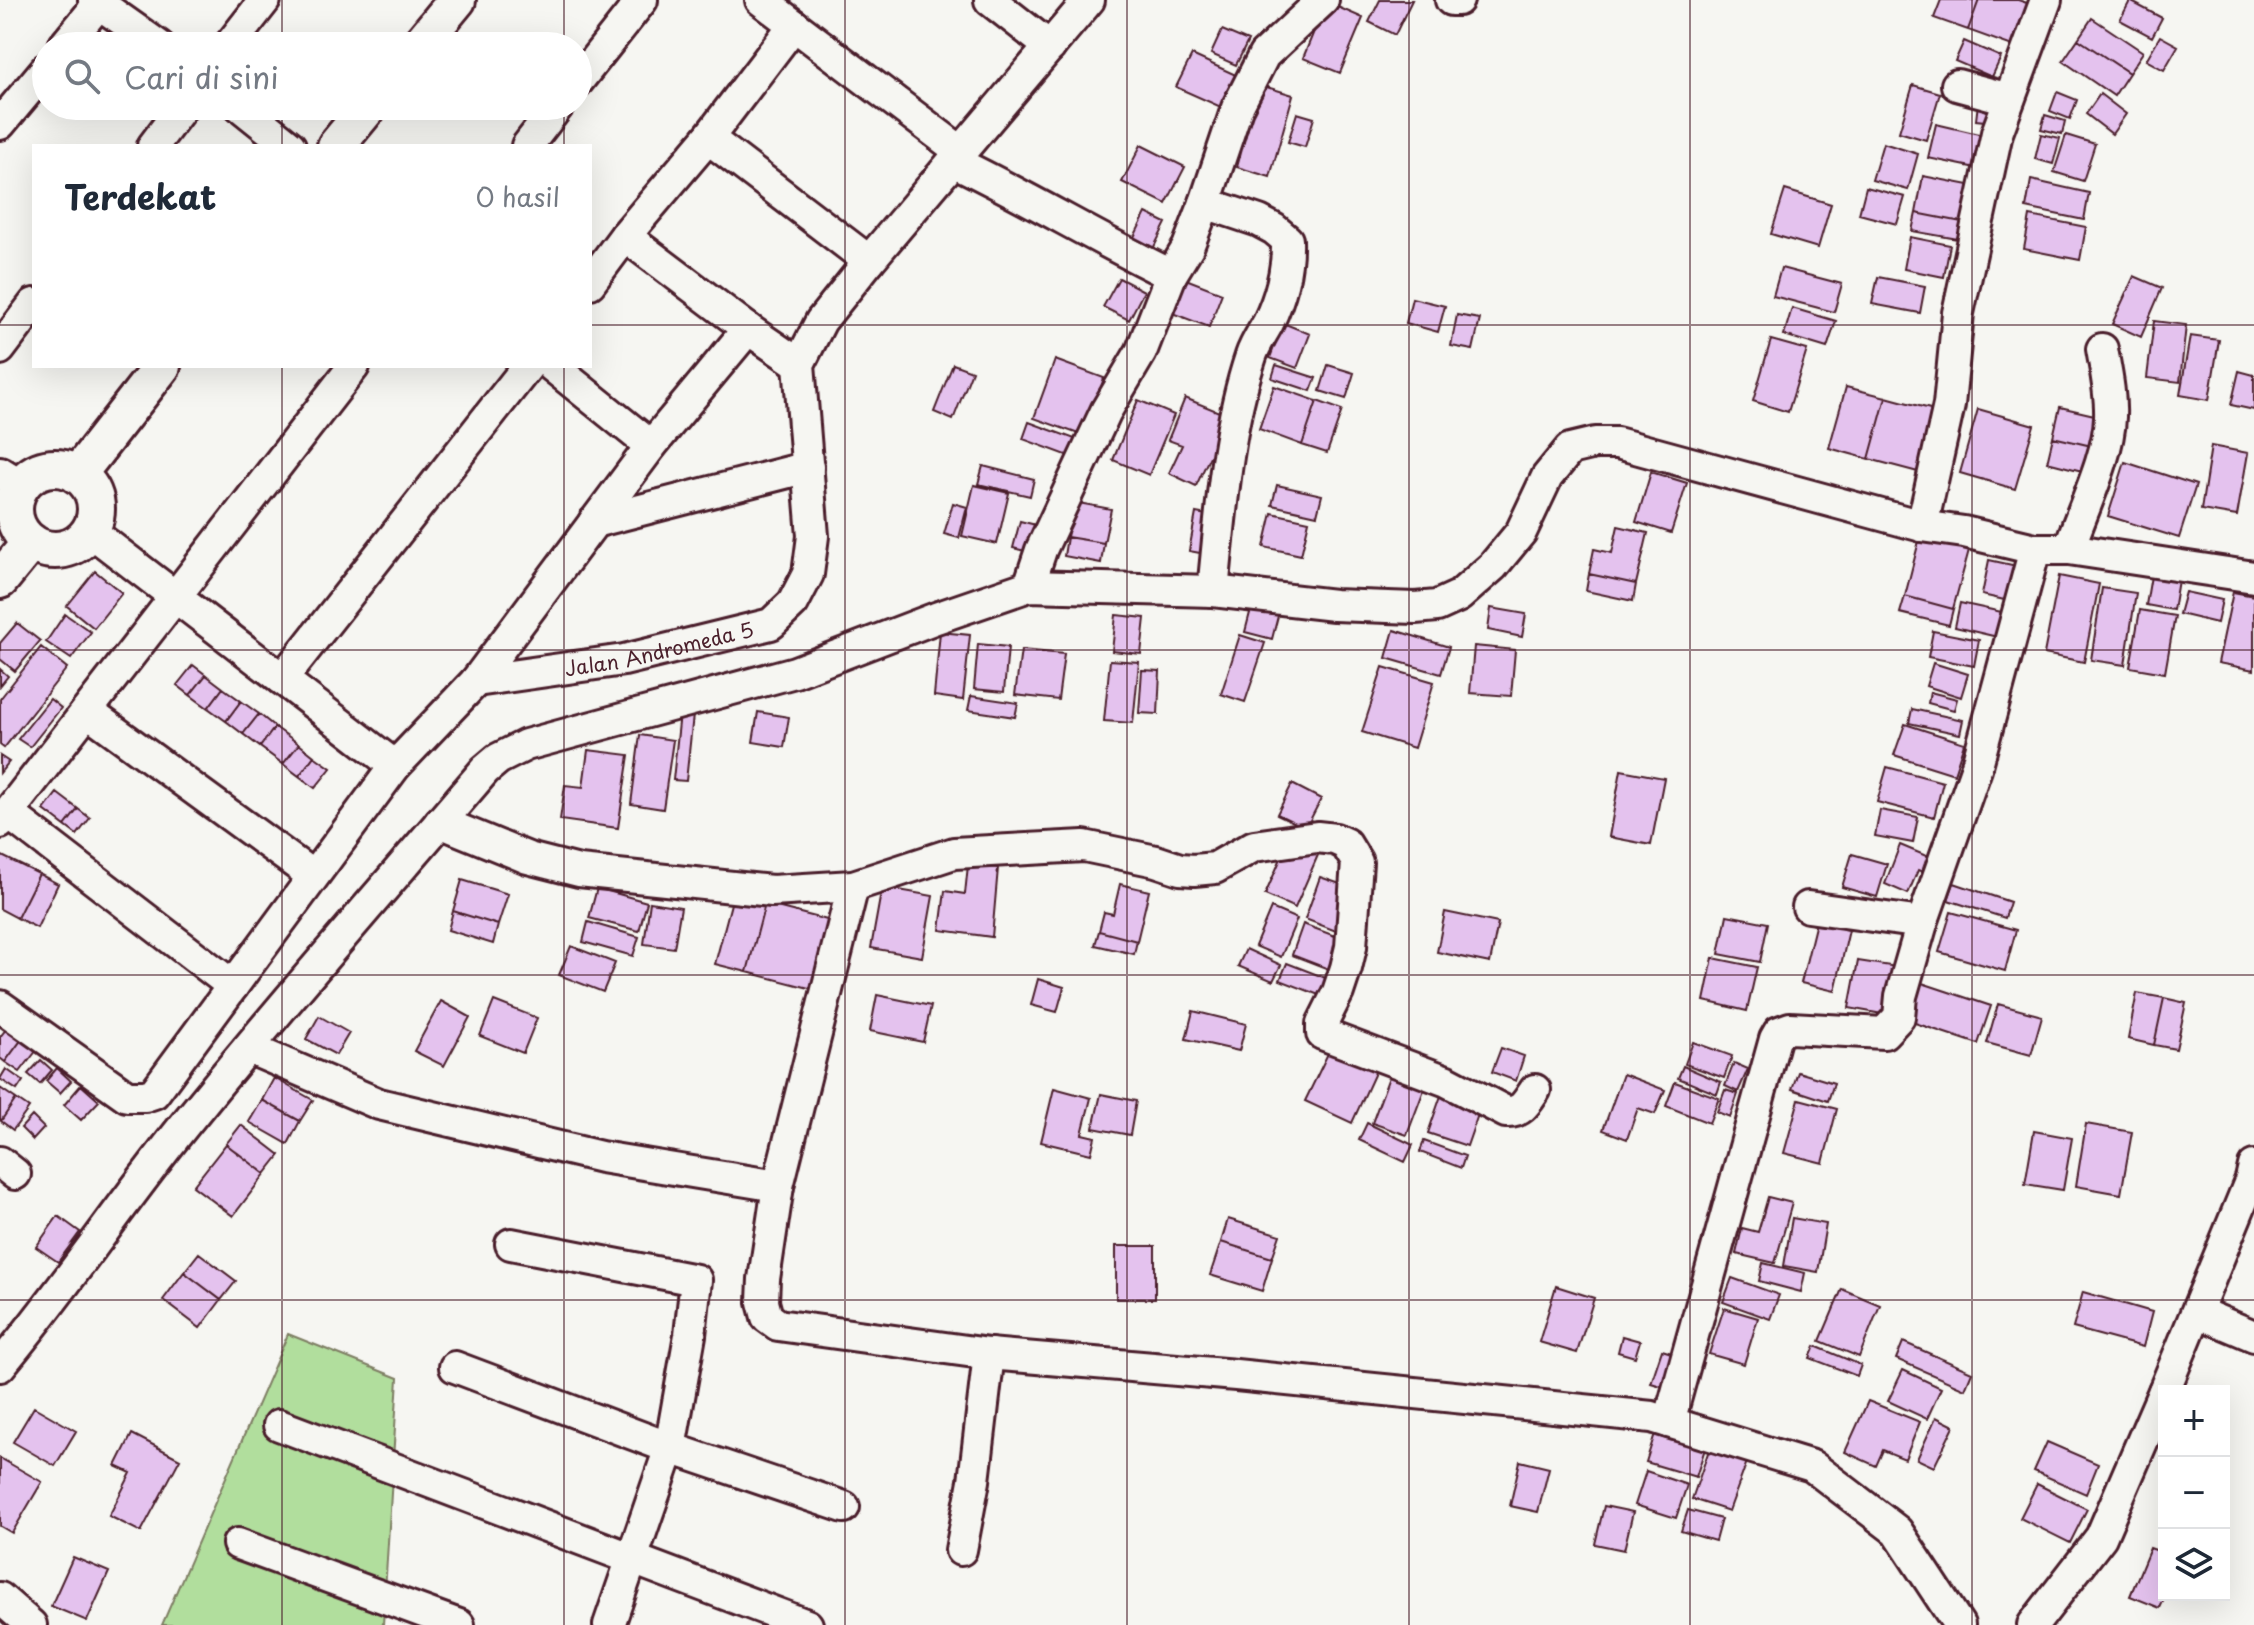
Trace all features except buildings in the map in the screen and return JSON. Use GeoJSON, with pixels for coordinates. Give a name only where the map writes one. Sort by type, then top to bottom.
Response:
{"type":"FeatureCollection","features":[{"type":"Feature","properties":{"kind":"street"},"geometry":{"type":"LineString","coordinates":[[240,32],[265,0]]}},
{"type":"Feature","properties":{"kind":"street"},"geometry":{"type":"LineString","coordinates":[[431,32],[457,0]]}},
{"type":"Feature","properties":{"kind":"street"},"geometry":{"type":"LineString","coordinates":[[592,63],[642,0]]}},
{"type":"Feature","properties":{"kind":"street"},"geometry":{"type":"LineString","coordinates":[[761,0],[957,156],[1076,223],[1096,238],[1171,275]]}},
{"type":"Feature","properties":{"kind":"street"},"geometry":{"type":"LineString","coordinates":[[990,0],[1050,47]]}},
{"type":"Feature","properties":{"kind":"street"},"geometry":{"type":"LineString","coordinates":[[625,236],[799,364],[821,321],[1089,0]]}},
{"type":"Feature","properties":{"kind":"street"},"geometry":{"type":"LineString","coordinates":[[1029,586],[1041,550],[1106,411],[1141,352],[1171,275],[1188,247],[1237,108],[1264,55],[1323,0]]}},
{"type":"Feature","properties":{"kind":"street"},"geometry":{"type":"LineString","coordinates":[[1451,0],[1458,0]]}},
{"type":"Feature","properties":{"kind":"street"},"geometry":{"type":"LineString","coordinates":[[1922,526],[1949,405],[1958,313],[1997,133],[2046,0]]}},
{"type":"Feature","properties":{"kind":"street"},"geometry":{"type":"LineString","coordinates":[[75,32],[98,1],[140,32]]}},
{"type":"Feature","properties":{"kind":"street"},"geometry":{"type":"LineString","coordinates":[[592,280],[625,236],[708,138],[794,25]]}},
{"type":"Feature","properties":{"kind":"street"},"geometry":{"type":"LineString","coordinates":[[1957,85],[2009,99]]}},
{"type":"Feature","properties":{"kind":"street"},"geometry":{"type":"LineString","coordinates":[[0,124],[32,86]]}},
{"type":"Feature","properties":{"kind":"street"},"geometry":{"type":"LineString","coordinates":[[154,144],[172,120]]}},
{"type":"Feature","properties":{"kind":"street"},"geometry":{"type":"LineString","coordinates":[[258,120],[288,144]]}},
{"type":"Feature","properties":{"kind":"street"},"geometry":{"type":"LineString","coordinates":[[338,144],[357,120]]}},
{"type":"Feature","properties":{"kind":"street"},"geometry":{"type":"LineString","coordinates":[[529,144],[547,120]]}},
{"type":"Feature","properties":{"kind":"street"},"geometry":{"type":"LineString","coordinates":[[708,138],[869,261]]}},
{"type":"Feature","properties":{"kind":"street"},"geometry":{"type":"LineString","coordinates":[[1205,203],[1274,229],[1287,240],[1288,257],[1282,288],[1252,354],[1235,422],[1224,484],[1213,591]]}},
{"type":"Feature","properties":{"kind":"street"},"geometry":{"type":"LineString","coordinates":[[0,349],[32,307]]}},
{"type":"Feature","properties":{"kind":"street"},"geometry":{"type":"LineString","coordinates":[[0,1006],[127,1096],[154,1093],[395,766],[476,681],[651,446],[748,329]]}},
{"type":"Feature","properties":{"kind":"street"},"geometry":{"type":"LineString","coordinates":[[2069,549],[2102,459],[2110,421],[2110,395],[2102,349]]}},
{"type":"Feature","properties":{"kind":"street","name":"Jalan Andromeda 5"},"geometry":{"type":"LineString","coordinates":[[476,681],[624,660],[771,624],[793,603],[808,574],[813,536],[799,364]]}},
{"type":"Feature","properties":{"kind":"street"},"geometry":{"type":"LineString","coordinates":[[77,475],[160,368]]}},
{"type":"Feature","properties":{"kind":"street"},"geometry":{"type":"LineString","coordinates":[[233,986],[4,818],[352,368]]}},
{"type":"Feature","properties":{"kind":"street"},"geometry":{"type":"LineString","coordinates":[[282,679],[526,368]]}},
{"type":"Feature","properties":{"kind":"street"},"geometry":{"type":"LineString","coordinates":[[554,368],[651,446]]}},
{"type":"Feature","properties":{"kind":"street"},"geometry":{"type":"LineString","coordinates":[[0,1366],[76,1272],[193,1114],[248,1048],[485,770],[514,750],[795,672],[1029,586],[1213,591],[1334,605],[1437,606],[1459,596],[1493,566],[1521,532],[1547,477],[1570,449],[1595,443],[1617,443],[1922,526],[1964,532],[2035,549],[2069,549],[2254,577]]}},
{"type":"Feature","properties":{"kind":"street"},"geometry":{"type":"LineString","coordinates":[[594,522],[808,467]]}},
{"type":"Feature","properties":{"kind":"street"},"geometry":{"type":"LineString","coordinates":[[47,469],[68,470],[77,475],[91,490],[95,500],[96,511],[90,531],[82,540],[62,549],[51,550],[31,542],[17,526],[11,478],[47,469]]}},
{"type":"Feature","properties":{"kind":"street"},"geometry":{"type":"LineString","coordinates":[[90,531],[395,766]]}},
{"type":"Feature","properties":{"kind":"street"},"geometry":{"type":"LineString","coordinates":[[0,580],[31,542]]}},
{"type":"Feature","properties":{"kind":"street"},"geometry":{"type":"LineString","coordinates":[[1669,1422],[1775,1039],[1779,1032],[1790,1028],[1884,1033],[1899,1017],[1901,996],[1922,923],[1976,769],[2035,549]]}},
{"type":"Feature","properties":{"kind":"street"},"geometry":{"type":"LineString","coordinates":[[87,711],[313,876]]}},
{"type":"Feature","properties":{"kind":"street"},"geometry":{"type":"LineString","coordinates":[[440,822],[528,858],[579,871],[772,891],[853,886],[954,853],[1084,846],[1194,870],[1215,868],[1254,846],[1317,837],[1335,839],[1346,844],[1357,862],[1351,947],[1338,992],[1322,1024],[1322,1034],[1447,1081],[1506,1112],[1516,1113],[1535,1090]]}},
{"type":"Feature","properties":{"kind":"street"},"geometry":{"type":"LineString","coordinates":[[853,886],[778,1186],[763,1302],[767,1317],[778,1325],[989,1354],[1236,1375],[1652,1417],[1812,1466],[1897,1531],[1959,1625]]}},
{"type":"Feature","properties":{"kind":"street"},"geometry":{"type":"LineString","coordinates":[[1808,907],[1922,923]]}},
{"type":"Feature","properties":{"kind":"street"},"geometry":{"type":"LineString","coordinates":[[248,1048],[379,1104],[601,1157],[778,1186]]}},
{"type":"Feature","properties":{"kind":"street"},"geometry":{"type":"LineString","coordinates":[[2167,1385],[2254,1166]]}},
{"type":"Feature","properties":{"kind":"street"},"geometry":{"type":"LineString","coordinates":[[511,1244],[696,1280],[690,1335],[670,1448],[609,1625]]}},
{"type":"Feature","properties":{"kind":"street"},"geometry":{"type":"LineString","coordinates":[[2197,1312],[2254,1336]]}},
{"type":"Feature","properties":{"kind":"street"},"geometry":{"type":"LineString","coordinates":[[961,1550],[974,1481],[989,1354]]}},
{"type":"Feature","properties":{"kind":"street"},"geometry":{"type":"LineString","coordinates":[[455,1367],[670,1448],[844,1507]]}},
{"type":"Feature","properties":{"kind":"street"},"geometry":{"type":"LineString","coordinates":[[2033,1625],[2101,1537],[2158,1405]]}},
{"type":"Feature","properties":{"kind":"street"},"geometry":{"type":"LineString","coordinates":[[279,1425],[807,1625]]}},
{"type":"Feature","properties":{"kind":"street"},"geometry":{"type":"LineString","coordinates":[[238,1544],[459,1625]]}},
{"type":"Feature","properties":{"kind":"street"},"geometry":{"type":"LineString","coordinates":[[0,1598],[31,1625]]}},
{"type":"Feature","properties":{"kind":"green space"},"geometry":{"type":"Polygon","coordinates":[[[288,1334],[398,1378],[383,1625],[162,1625],[288,1334]]]}}]}
